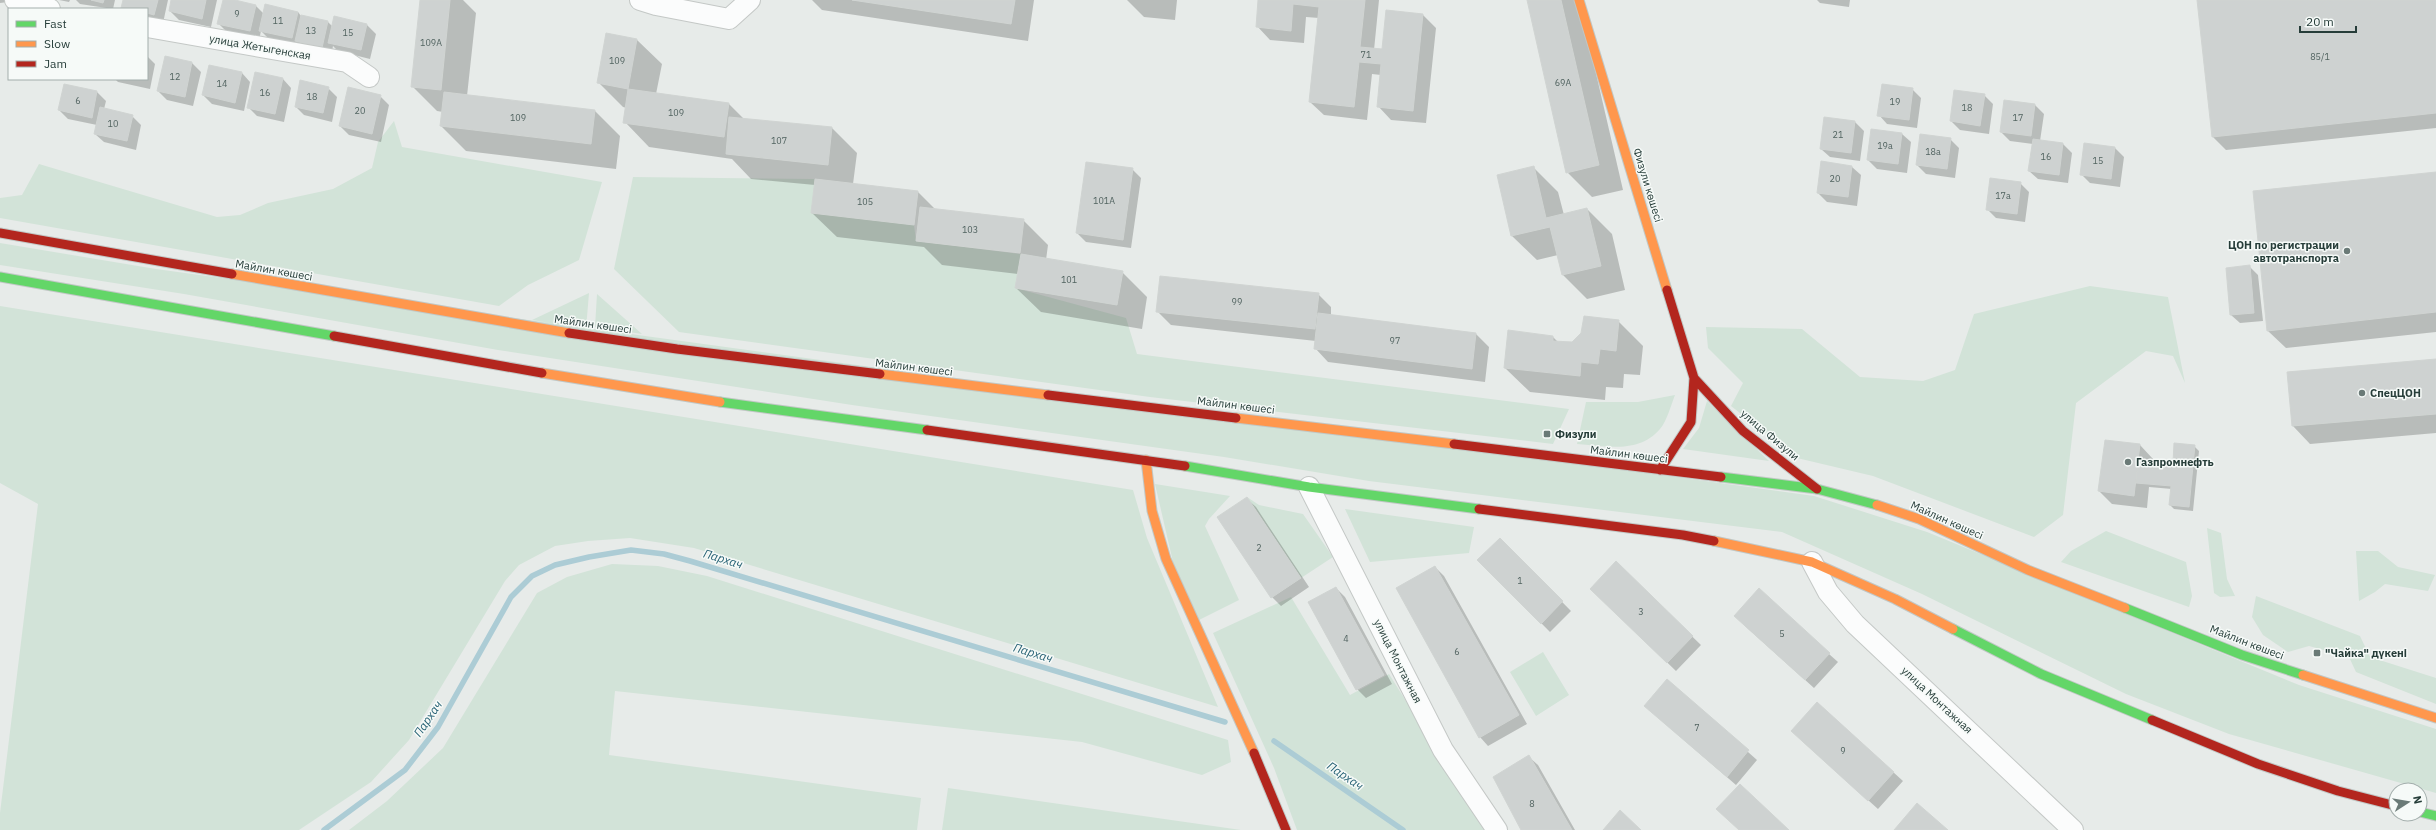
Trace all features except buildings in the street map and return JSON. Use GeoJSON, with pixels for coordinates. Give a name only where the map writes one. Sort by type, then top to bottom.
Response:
{"type":"FeatureCollection","features":[{"type":"Feature","properties":{"kind":"main road","name":"Физули көшесі"},"geometry":{"type":"LineString","coordinates":[[1579,0],[1694,378]]}},
{"type":"Feature","properties":{"kind":"main road","name":"Майлин көшесі"},"geometry":{"type":"LineString","coordinates":[[0,233],[503,323],[630,342],[780,363],[1817,489],[1864,501],[1919,519],[2028,570],[2242,655],[2436,718]]}},
{"type":"Feature","properties":{"kind":"main road"},"geometry":{"type":"LineString","coordinates":[[0,277],[672,396],[1146,460],[1309,487],[1683,535],[1812,562],[1895,599],[2041,674],[2258,764],[2338,791],[2388,804]]}},
{"type":"Feature","properties":{"kind":"main road"},"geometry":{"type":"LineString","coordinates":[[1660,470],[1691,422],[1694,378]]}},
{"type":"Feature","properties":{"kind":"main road","name":"улица Физули"},"geometry":{"type":"LineString","coordinates":[[1694,378],[1743,431],[1817,489]]}},
{"type":"Feature","properties":{"kind":"main road"},"geometry":{"type":"LineString","coordinates":[[1146,460],[1146,477],[1153,521],[1167,563],[1265,775],[1286,830]]}},
{"type":"Feature","properties":{"kind":"street"},"geometry":{"type":"LineString","coordinates":[[15,0],[46,8]]}},
{"type":"Feature","properties":{"kind":"street"},"geometry":{"type":"LineString","coordinates":[[640,0],[656,5],[729,19],[750,0]]}},
{"type":"Feature","properties":{"kind":"street","name":"улица Жетыгенская"},"geometry":{"type":"LineString","coordinates":[[148,28],[347,62],[369,77]]}},
{"type":"Feature","properties":{"kind":"street","name":"улица Монтажная"},"geometry":{"type":"LineString","coordinates":[[1309,487],[1443,750],[1497,830]]}},
{"type":"Feature","properties":{"kind":"street","name":"улица Монтажная"},"geometry":{"type":"LineString","coordinates":[[1812,562],[1828,592],[1855,624],[2073,830]]}},
{"type":"Feature","properties":{"kind":"green space"},"geometry":{"type":"Polygon","coordinates":[[[394,121],[402,147],[602,182],[579,260],[528,285],[499,306],[0,218],[0,198],[22,195],[39,164],[217,217],[240,215],[268,203],[333,189],[372,168],[378,142],[394,121]]]}},
{"type":"Feature","properties":{"kind":"green space"},"geometry":{"type":"Polygon","coordinates":[[[633,177],[815,179],[812,213],[914,225],[916,241],[1021,254],[1015,288],[1126,318],[1137,354],[1569,409],[1553,444],[1150,397],[679,332],[614,269],[633,177]]]}},
{"type":"Feature","properties":{"kind":"green space"},"geometry":{"type":"Polygon","coordinates":[[[0,243],[156,269],[1814,496],[1927,532],[2299,685],[2436,729],[2436,793],[2428,791],[2428,782],[2397,782],[2229,734],[2126,694],[1922,594],[1782,532],[1369,481],[1224,457],[852,405],[498,350],[184,294],[0,265],[0,243]]]}},
{"type":"Feature","properties":{"kind":"green space"},"geometry":{"type":"Polygon","coordinates":[[[2090,286],[2168,297],[2185,383],[2173,356],[2146,351],[2076,403],[2063,515],[2034,537],[1873,476],[1797,458],[1731,406],[1743,383],[1708,348],[1706,327],[1802,329],[1860,377],[1923,381],[1955,370],[1974,314],[2090,286]]]}},
{"type":"Feature","properties":{"kind":"green space"},"geometry":{"type":"Polygon","coordinates":[[[589,293],[586,329],[532,320],[589,293]]]}},
{"type":"Feature","properties":{"kind":"green space"},"geometry":{"type":"Polygon","coordinates":[[[597,294],[642,334],[595,327],[597,294]]]}},
{"type":"Feature","properties":{"kind":"green space"},"geometry":{"type":"Polygon","coordinates":[[[0,306],[1133,490],[1147,538],[1218,707],[694,548],[630,538],[588,541],[555,546],[519,565],[505,581],[409,740],[371,782],[299,830],[0,830],[0,813],[38,504],[0,483],[0,306]]]}},
{"type":"Feature","properties":{"kind":"green space"},"geometry":{"type":"Polygon","coordinates":[[[1675,395],[1667,417],[1660,429],[1652,437],[1642,442],[1621,447],[1577,444],[1586,402],[1638,402],[1675,395]]]}},
{"type":"Feature","properties":{"kind":"green space"},"geometry":{"type":"Polygon","coordinates":[[[1707,401],[1769,461],[1683,449],[1699,428],[1707,401]]]}},
{"type":"Feature","properties":{"kind":"green space"},"geometry":{"type":"Polygon","coordinates":[[[1155,484],[1230,496],[1209,519],[1205,526],[1239,600],[1199,620],[1173,562],[1155,484]]]}},
{"type":"Feature","properties":{"kind":"green space"},"geometry":{"type":"Polygon","coordinates":[[[1247,497],[1259,505],[1303,514],[1333,557],[1301,578],[1247,497]]]}},
{"type":"Feature","properties":{"kind":"green space"},"geometry":{"type":"Polygon","coordinates":[[[1345,509],[1474,527],[1469,553],[1370,562],[1345,509]]]}},
{"type":"Feature","properties":{"kind":"green space"},"geometry":{"type":"Polygon","coordinates":[[[2207,528],[2221,533],[2227,579],[2235,596],[2220,597],[2214,593],[2207,528]]]}},
{"type":"Feature","properties":{"kind":"green space"},"geometry":{"type":"Polygon","coordinates":[[[2106,531],[2186,562],[2192,596],[2189,607],[2061,562],[2071,551],[2106,531]]]}},
{"type":"Feature","properties":{"kind":"green space"},"geometry":{"type":"Polygon","coordinates":[[[2356,551],[2378,551],[2398,567],[2435,575],[2428,591],[2385,584],[2375,592],[2359,601],[2356,551]]]}},
{"type":"Feature","properties":{"kind":"green space"},"geometry":{"type":"Polygon","coordinates":[[[612,564],[658,566],[707,576],[1228,740],[1231,762],[1202,775],[1082,742],[615,691],[609,755],[921,798],[917,830],[349,830],[387,801],[443,748],[537,593],[567,577],[612,564]]]}},
{"type":"Feature","properties":{"kind":"green space"},"geometry":{"type":"Polygon","coordinates":[[[2256,596],[2360,636],[2370,657],[2436,678],[2436,704],[2356,672],[2349,657],[2309,646],[2288,652],[2263,635],[2252,617],[2256,596]]]}},
{"type":"Feature","properties":{"kind":"green space"},"geometry":{"type":"Polygon","coordinates":[[[1291,597],[1350,695],[1389,674],[1487,830],[1297,830],[1274,768],[1213,633],[1291,597]]]}},
{"type":"Feature","properties":{"kind":"green space"},"geometry":{"type":"Polygon","coordinates":[[[1543,652],[1569,695],[1536,716],[1510,672],[1543,652]]]}},
{"type":"Feature","properties":{"kind":"green space"},"geometry":{"type":"Polygon","coordinates":[[[948,788],[1241,830],[942,830],[948,788]]]}},
{"type":"Feature","properties":{"kind":"waterway","name":"Пархач"},"geometry":{"type":"LineString","coordinates":[[324,830],[405,770],[438,727],[511,597],[532,576],[555,565],[589,557],[631,550],[664,554],[690,561],[1225,722]]}},
{"type":"Feature","properties":{"kind":"waterway","name":"Пархач"},"geometry":{"type":"LineString","coordinates":[[1274,741],[1403,830]]}},
{"type":"Feature","properties":{"kind":"traffic: fast"},"geometry":{"type":"LineString","coordinates":[[0,277],[334,336]]}},
{"type":"Feature","properties":{"kind":"traffic: fast"},"geometry":{"type":"LineString","coordinates":[[720,402],[927,430]]}},
{"type":"Feature","properties":{"kind":"traffic: fast"},"geometry":{"type":"LineString","coordinates":[[1185,466],[1309,487],[1479,509]]}},
{"type":"Feature","properties":{"kind":"traffic: fast"},"geometry":{"type":"LineString","coordinates":[[1721,477],[1817,489],[1877,505]]}},
{"type":"Feature","properties":{"kind":"traffic: fast"},"geometry":{"type":"LineString","coordinates":[[2125,608],[2242,655],[2303,675]]}},
{"type":"Feature","properties":{"kind":"traffic: fast"},"geometry":{"type":"LineString","coordinates":[[1953,629],[2041,674],[2152,720]]}},
{"type":"Feature","properties":{"kind":"traffic: fast"},"geometry":{"type":"LineString","coordinates":[[2428,814],[2436,816]]}},
{"type":"Feature","properties":{"kind":"traffic: slow"},"geometry":{"type":"LineString","coordinates":[[1579,0],[1667,290]]}},
{"type":"Feature","properties":{"kind":"traffic: slow"},"geometry":{"type":"LineString","coordinates":[[232,274],[569,333]]}},
{"type":"Feature","properties":{"kind":"traffic: slow"},"geometry":{"type":"LineString","coordinates":[[542,373],[720,402]]}},
{"type":"Feature","properties":{"kind":"traffic: slow"},"geometry":{"type":"LineString","coordinates":[[880,374],[1048,395]]}},
{"type":"Feature","properties":{"kind":"traffic: slow"},"geometry":{"type":"LineString","coordinates":[[1236,418],[1454,444]]}},
{"type":"Feature","properties":{"kind":"traffic: slow"},"geometry":{"type":"LineString","coordinates":[[1146,460],[1152,511],[1166,559],[1254,753]]}},
{"type":"Feature","properties":{"kind":"traffic: slow"},"geometry":{"type":"LineString","coordinates":[[1877,505],[1919,519],[2028,570],[2125,608]]}},
{"type":"Feature","properties":{"kind":"traffic: slow"},"geometry":{"type":"LineString","coordinates":[[1714,541],[1812,562],[1895,599],[1953,629]]}},
{"type":"Feature","properties":{"kind":"traffic: slow"},"geometry":{"type":"LineString","coordinates":[[2303,675],[2436,718]]}},
{"type":"Feature","properties":{"kind":"traffic: jam"},"geometry":{"type":"LineString","coordinates":[[0,233],[232,274]]}},
{"type":"Feature","properties":{"kind":"traffic: jam"},"geometry":{"type":"LineString","coordinates":[[1660,470],[1691,422],[1694,378],[1667,290]]}},
{"type":"Feature","properties":{"kind":"traffic: jam"},"geometry":{"type":"LineString","coordinates":[[569,333],[677,349],[880,374]]}},
{"type":"Feature","properties":{"kind":"traffic: jam"},"geometry":{"type":"LineString","coordinates":[[334,336],[542,373]]}},
{"type":"Feature","properties":{"kind":"traffic: jam"},"geometry":{"type":"LineString","coordinates":[[1694,378],[1743,431],[1817,489]]}},
{"type":"Feature","properties":{"kind":"traffic: jam"},"geometry":{"type":"LineString","coordinates":[[1048,395],[1236,418]]}},
{"type":"Feature","properties":{"kind":"traffic: jam"},"geometry":{"type":"LineString","coordinates":[[927,430],[1185,466]]}},
{"type":"Feature","properties":{"kind":"traffic: jam"},"geometry":{"type":"LineString","coordinates":[[1454,444],[1721,477]]}},
{"type":"Feature","properties":{"kind":"traffic: jam"},"geometry":{"type":"LineString","coordinates":[[1479,509],[1683,535],[1714,541]]}},
{"type":"Feature","properties":{"kind":"traffic: jam"},"geometry":{"type":"LineString","coordinates":[[2152,720],[2258,764],[2338,791],[2388,804]]}},
{"type":"Feature","properties":{"kind":"traffic: jam"},"geometry":{"type":"LineString","coordinates":[[1254,753],[1286,830]]}},
{"type":"Feature","properties":{"kind":"place","name":"ЦОН по регистрации автотранспорта"},"geometry":{"type":"Point","coordinates":[2347,251]}},
{"type":"Feature","properties":{"kind":"place","name":"СпецЦОН"},"geometry":{"type":"Point","coordinates":[2362,393]}},
{"type":"Feature","properties":{"kind":"place","name":"Физули"},"geometry":{"type":"Point","coordinates":[1547,434]}},
{"type":"Feature","properties":{"kind":"place","name":"Газпромнефть"},"geometry":{"type":"Point","coordinates":[2128,462]}},
{"type":"Feature","properties":{"kind":"place","name":"\"Чайка\" дүкені"},"geometry":{"type":"Point","coordinates":[2317,653]}}]}
